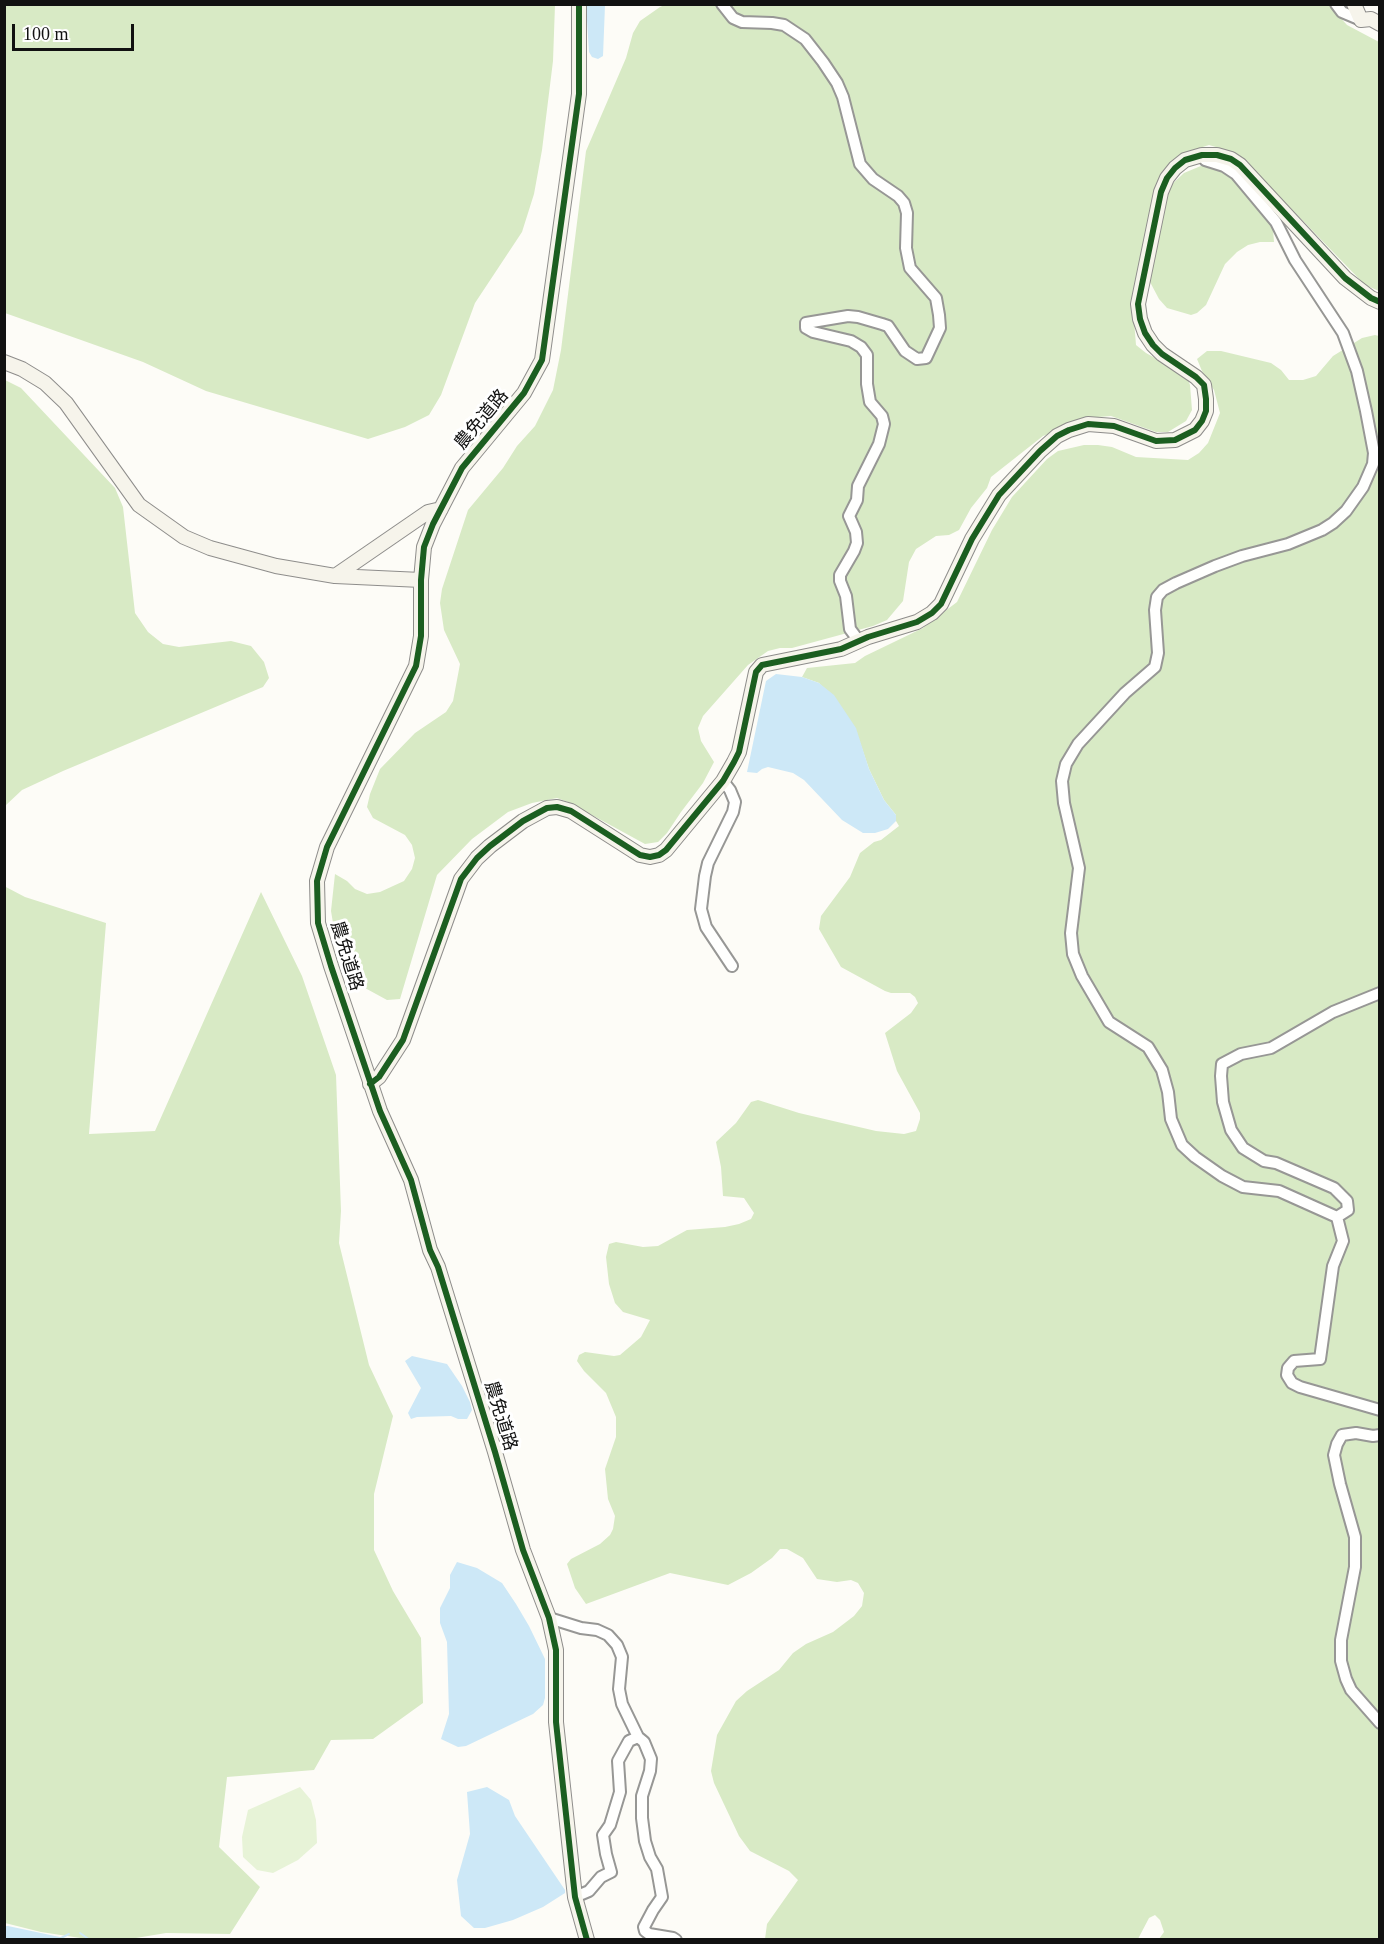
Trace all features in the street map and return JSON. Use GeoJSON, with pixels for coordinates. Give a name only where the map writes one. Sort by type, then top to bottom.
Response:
{"type":"FeatureCollection","features":[{"type":"Feature","properties":{"kind":"street","name":"農免道路"},"geometry":{"type":"LineString","coordinates":[[579,4],[579,94],[542,360],[524,393],[462,468],[424,547],[421,580],[421,636],[416,666],[327,847],[317,880],[318,923],[370,1084],[411,1180],[430,1250],[438,1267],[523,1550],[549,1618],[556,1650],[556,1722],[575,1897],[587,1940]]}},
{"type":"Feature","properties":{"kind":"street"},"geometry":{"type":"LineString","coordinates":[[722,4],[733,18],[742,22],[784,25],[805,39],[823,62],[843,97],[860,164],[873,179],[898,196],[904,203],[908,213],[906,248],[910,268],[936,298],[940,328],[926,358],[917,359],[905,351],[888,326],[858,316],[806,323],[806,328],[813,332],[851,340],[861,347],[867,355],[867,384],[870,402],[882,416],[884,424],[879,444],[858,486],[857,500],[849,516],[856,532],[856,543],[840,575],[846,596],[850,629],[856,636],[855,642]]}},
{"type":"Feature","properties":{"kind":"street"},"geometry":{"type":"LineString","coordinates":[[1336,4],[1342,12],[1361,20],[1371,19],[1380,24]]}},
{"type":"Feature","properties":{"kind":"street"},"geometry":{"type":"LineString","coordinates":[[1354,4],[1361,20]]}},
{"type":"Feature","properties":{"kind":"street"},"geometry":{"type":"LineString","coordinates":[[1202,155],[1205,160],[1224,166],[1236,174],[1276,222],[1295,260],[1343,333],[1357,370],[1374,453],[1373,464],[1363,487],[1346,511],[1322,530],[1287,544],[1215,566],[1176,583],[1163,590],[1157,597],[1155,609],[1158,653],[1155,666],[1125,693],[1078,744],[1066,764],[1062,781],[1064,803],[1079,868],[1071,933],[1073,954],[1082,976],[1109,1022],[1148,1047],[1162,1070],[1168,1092],[1171,1119],[1182,1145],[1222,1176],[1243,1187],[1279,1191],[1337,1217]]}},
{"type":"Feature","properties":{"kind":"street"},"geometry":{"type":"LineString","coordinates":[[370,1084],[379,1077],[403,1040],[461,879],[477,858],[490,846],[523,821],[547,808],[557,807],[572,811],[640,855],[650,857],[659,855],[666,850],[723,780],[739,752],[756,672],[762,665],[829,653],[917,621],[932,613],[941,604],[972,539],[999,495],[1057,436],[1078,427],[1096,425],[1114,426],[1156,441],[1176,440],[1195,430],[1206,411],[1204,385],[1153,345],[1140,319],[1138,303],[1161,192],[1167,178],[1185,160],[1202,155],[1217,155],[1231,159],[1240,165],[1345,278],[1380,302]]}},
{"type":"Feature","properties":{"kind":"street"},"geometry":{"type":"LineString","coordinates":[[4,362],[22,369],[45,383],[66,403],[139,505],[184,537],[210,548],[276,566],[335,576],[421,580]]}},
{"type":"Feature","properties":{"kind":"street"},"geometry":{"type":"LineString","coordinates":[[335,576],[428,512],[441,509]]}},
{"type":"Feature","properties":{"kind":"street"},"geometry":{"type":"LineString","coordinates":[[723,780],[735,802],[733,812],[708,863],[701,909],[706,927],[732,966]]}},
{"type":"Feature","properties":{"kind":"street"},"geometry":{"type":"LineString","coordinates":[[1337,1217],[1348,1210],[1347,1201],[1334,1188],[1276,1163],[1264,1161],[1243,1148],[1231,1130],[1223,1102],[1222,1064],[1241,1054],[1271,1048],[1333,1012],[1380,993]]}},
{"type":"Feature","properties":{"kind":"street"},"geometry":{"type":"LineString","coordinates":[[1337,1217],[1343,1241],[1333,1266],[1320,1359],[1294,1361],[1288,1368],[1287,1375],[1292,1383],[1300,1387],[1380,1410]]}},
{"type":"Feature","properties":{"kind":"street"},"geometry":{"type":"LineString","coordinates":[[1380,1435],[1356,1433],[1342,1435],[1334,1455],[1356,1537],[1356,1567],[1341,1640],[1341,1661],[1351,1690],[1380,1723]]}},
{"type":"Feature","properties":{"kind":"street"},"geometry":{"type":"LineString","coordinates":[[549,1618],[608,1635],[617,1645],[622,1657],[619,1689],[622,1704],[651,1759],[650,1771],[642,1796],[642,1818],[645,1841],[657,1869],[662,1897],[644,1927],[645,1931],[650,1934],[676,1940]]}},
{"type":"Feature","properties":{"kind":"street"},"geometry":{"type":"LineString","coordinates":[[575,1897],[589,1891],[601,1877],[611,1872],[603,1835],[610,1825],[620,1792],[618,1761],[629,1741],[638,1737]]}},
{"type":"Feature","properties":{"kind":"green space"},"geometry":{"type":"Polygon","coordinates":[[[5,4],[555,5],[553,61],[534,194],[522,232],[475,303],[441,395],[429,415],[405,427],[368,439],[206,391],[143,362],[5,313],[5,4]]]}},
{"type":"Feature","properties":{"kind":"green space"},"geometry":{"type":"Polygon","coordinates":[[[667,4],[1328,4],[1347,25],[1379,42],[1379,291],[1365,285],[1233,152],[1209,145],[1190,151],[1173,161],[1158,182],[1132,296],[1136,345],[1186,375],[1190,385],[1192,410],[1186,421],[1168,432],[1156,432],[1111,416],[1098,417],[1043,436],[991,477],[987,488],[971,508],[959,530],[949,535],[936,536],[916,549],[909,562],[903,601],[887,620],[792,648],[768,651],[748,665],[703,716],[698,728],[701,741],[714,762],[703,783],[658,842],[645,844],[557,798],[532,803],[508,812],[472,839],[437,875],[400,999],[387,1000],[354,982],[346,972],[337,947],[331,911],[335,874],[355,889],[367,894],[380,892],[404,881],[412,869],[415,858],[412,845],[405,835],[373,818],[367,807],[370,794],[380,769],[415,733],[446,712],[453,701],[460,664],[444,630],[440,603],[442,589],[468,510],[535,426],[553,390],[561,350],[586,151],[626,58],[633,33],[640,21],[667,4]]]}},
{"type":"Feature","properties":{"kind":"green space"},"geometry":{"type":"Polygon","coordinates":[[[1208,163],[1220,167],[1252,198],[1273,229],[1274,242],[1248,245],[1237,252],[1225,264],[1206,305],[1191,315],[1167,308],[1159,299],[1150,282],[1151,269],[1169,187],[1184,173],[1208,163]]]}},
{"type":"Feature","properties":{"kind":"green space"},"geometry":{"type":"Polygon","coordinates":[[[1379,336],[1379,1939],[1159,1939],[1164,1932],[1160,1920],[1155,1915],[1149,1918],[1138,1939],[765,1939],[767,1924],[798,1880],[789,1871],[750,1851],[739,1836],[714,1783],[711,1771],[717,1735],[736,1701],[779,1670],[793,1653],[806,1644],[833,1632],[854,1616],[862,1606],[864,1593],[858,1583],[851,1580],[837,1582],[817,1579],[803,1558],[787,1549],[780,1549],[772,1558],[751,1573],[728,1585],[670,1573],[586,1604],[575,1588],[567,1564],[571,1559],[600,1544],[610,1535],[615,1516],[608,1499],[605,1469],[616,1437],[616,1417],[606,1393],[577,1361],[579,1355],[585,1352],[620,1355],[641,1337],[650,1320],[623,1312],[615,1303],[609,1284],[606,1257],[609,1244],[616,1242],[643,1247],[658,1246],[687,1230],[725,1227],[751,1219],[754,1213],[744,1198],[723,1196],[716,1142],[736,1123],[751,1102],[758,1100],[799,1113],[876,1131],[904,1134],[916,1131],[920,1119],[920,1113],[897,1071],[885,1033],[911,1013],[918,1003],[915,997],[910,993],[885,991],[841,967],[819,929],[821,916],[850,877],[860,853],[899,826],[896,815],[884,800],[869,769],[855,728],[819,683],[802,677],[807,668],[855,663],[923,628],[957,602],[992,530],[1012,497],[1047,459],[1058,451],[1084,445],[1098,445],[1112,447],[1136,457],[1188,460],[1199,453],[1208,443],[1220,413],[1214,390],[1197,359],[1207,351],[1221,351],[1271,363],[1289,380],[1303,380],[1316,376],[1333,356],[1362,338],[1379,336]]]}},
{"type":"Feature","properties":{"kind":"green space"},"geometry":{"type":"Polygon","coordinates":[[[5,380],[21,388],[115,488],[123,507],[135,613],[148,632],[163,644],[179,647],[231,641],[251,646],[264,662],[269,678],[263,687],[22,790],[5,806],[5,380]]]}},
{"type":"Feature","properties":{"kind":"green space"},"geometry":{"type":"Polygon","coordinates":[[[4,886],[25,897],[106,923],[89,1134],[155,1131],[261,892],[302,976],[336,1075],[341,1211],[339,1243],[369,1365],[393,1416],[374,1494],[374,1550],[393,1591],[421,1638],[423,1703],[373,1739],[331,1740],[314,1770],[227,1777],[219,1847],[260,1887],[230,1934],[166,1933],[130,1939],[87,1939],[41,1932],[5,1923],[4,886]]]}},
{"type":"Feature","properties":{"kind":"green space"},"geometry":{"type":"Polygon","coordinates":[[[300,1787],[311,1800],[316,1820],[317,1843],[298,1860],[273,1873],[257,1870],[243,1857],[242,1837],[248,1810],[300,1787]]]}},
{"type":"Feature","properties":{"kind":"water"},"geometry":{"type":"Polygon","coordinates":[[[586,5],[605,5],[603,56],[598,59],[592,57],[589,52],[586,5]]]}},
{"type":"Feature","properties":{"kind":"water"},"geometry":{"type":"Polygon","coordinates":[[[776,674],[802,677],[819,683],[834,695],[856,728],[869,769],[884,800],[896,815],[896,821],[888,829],[875,833],[863,833],[842,820],[804,780],[793,773],[768,767],[757,773],[747,772],[766,681],[776,674]]]}},
{"type":"Feature","properties":{"kind":"water"},"geometry":{"type":"Polygon","coordinates":[[[412,1356],[447,1364],[470,1402],[472,1410],[467,1419],[451,1416],[411,1419],[408,1413],[421,1388],[405,1361],[412,1356]]]}},
{"type":"Feature","properties":{"kind":"water"},"geometry":{"type":"Polygon","coordinates":[[[457,1562],[477,1568],[502,1583],[529,1626],[545,1659],[543,1705],[533,1714],[466,1746],[458,1747],[441,1739],[449,1714],[447,1642],[440,1623],[440,1608],[450,1588],[450,1575],[457,1562]]]}},
{"type":"Feature","properties":{"kind":"water"},"geometry":{"type":"Polygon","coordinates":[[[487,1787],[509,1800],[515,1816],[565,1893],[543,1907],[513,1920],[485,1928],[474,1928],[461,1916],[457,1880],[470,1834],[467,1792],[487,1787]]]}},
{"type":"Feature","properties":{"kind":"water"},"geometry":{"type":"Polygon","coordinates":[[[5,1926],[8,1926],[69,1939],[5,1939],[5,1926]]]}},
{"type":"Feature","properties":{"kind":"waterway"},"geometry":{"type":"LineString","coordinates":[[80,1933],[90,1940]]}},
{"type":"Feature","properties":{"kind":"waterway"},"geometry":{"type":"LineString","coordinates":[[57,1940],[69,1934]]}},
{"type":"Feature","properties":{"kind":"cycle path"},"geometry":{"type":"LineString","coordinates":[[579,4],[579,94],[542,360],[524,393],[462,468],[433,524],[424,547],[421,580],[421,636],[416,666],[327,847],[317,881],[318,923],[331,966],[380,1111],[411,1180],[430,1250],[438,1267],[523,1550],[549,1618],[556,1650],[556,1722],[575,1897],[587,1940]]}},
{"type":"Feature","properties":{"kind":"cycle path"},"geometry":{"type":"LineString","coordinates":[[370,1084],[379,1077],[403,1040],[461,879],[477,858],[490,846],[523,821],[547,808],[557,807],[571,811],[640,855],[650,857],[659,855],[666,850],[723,781],[734,762],[739,752],[756,672],[762,665],[841,649],[868,637],[917,622],[932,613],[941,604],[972,539],[999,495],[1057,436],[1088,424],[1114,426],[1156,441],[1175,440],[1195,430],[1206,411],[1204,385],[1153,345],[1145,333],[1138,304],[1161,192],[1167,178],[1185,160],[1202,155],[1217,155],[1231,159],[1240,165],[1345,278],[1380,302]]}}]}
